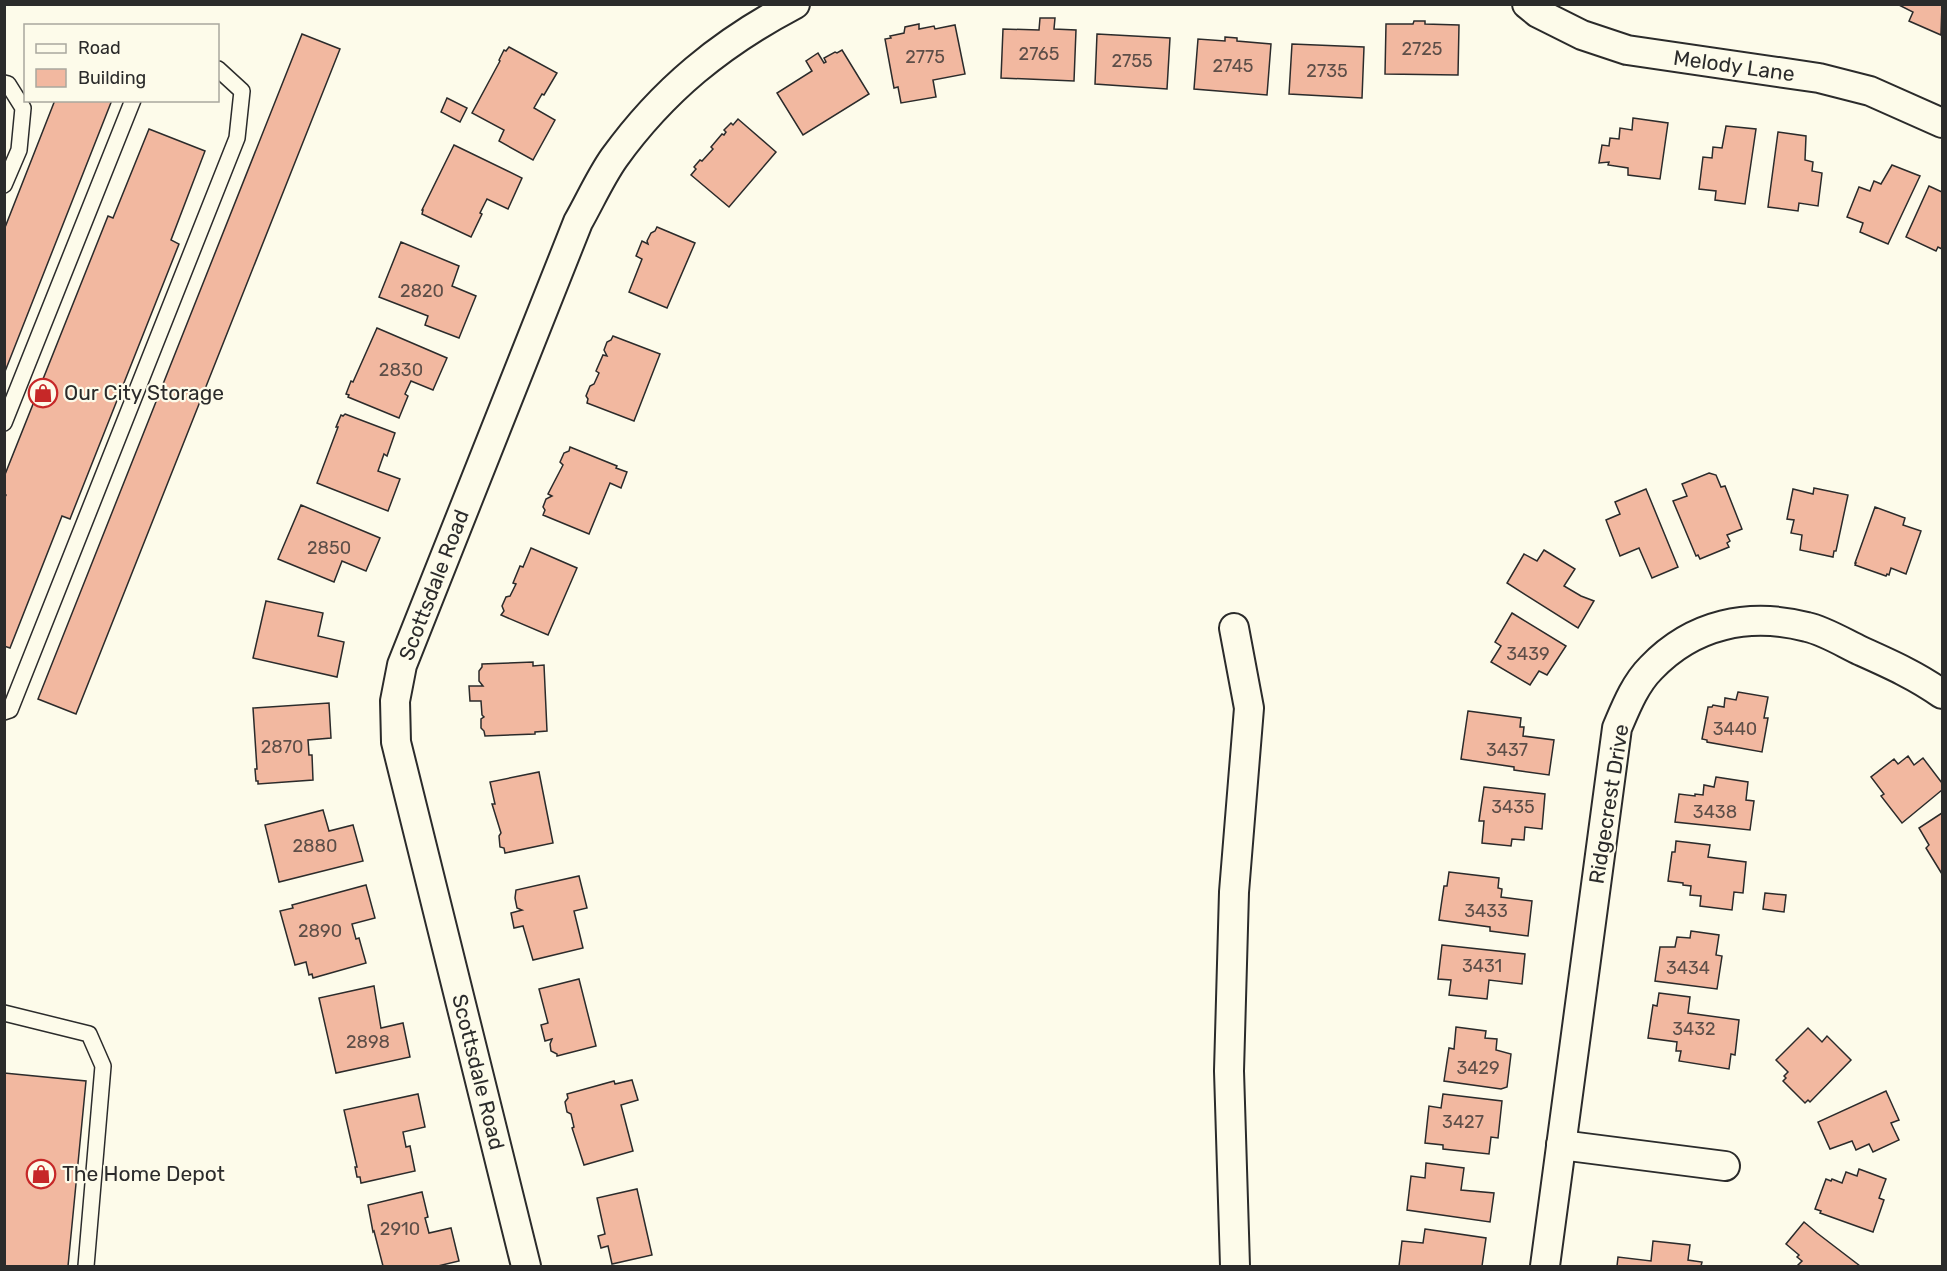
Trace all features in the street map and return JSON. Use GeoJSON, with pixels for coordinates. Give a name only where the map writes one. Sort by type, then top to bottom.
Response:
{"type":"FeatureCollection","features":[{"type":"Feature","properties":{"kind":"street","name":"Scottsdale Road"},"geometry":{"type":"LineString","coordinates":[[526,1266],[396,741],[395,701],[402,665],[578,222],[613,159],[651,112],[692,72],[741,34],[795,4]]}},
{"type":"Feature","properties":{"kind":"street","name":"Melody Lane"},"geometry":{"type":"LineString","coordinates":[[1527,4],[1538,13],[1582,35],[1627,50],[1819,78],[1869,91],[1942,123]]}},
{"type":"Feature","properties":{"kind":"street","name":"Ridgecrest Drive"},"geometry":{"type":"LineString","coordinates":[[1545,1266],[1617,728],[1631,696],[1650,669],[1678,644],[1711,628],[1742,620],[1776,620],[1809,627],[1919,678],[1942,694]]}},
{"type":"Feature","properties":{"kind":"street"},"geometry":{"type":"LineString","coordinates":[[1234,628],[1249,708],[1234,892],[1229,1059],[1234,1266]]}},
{"type":"Feature","properties":{"kind":"street"},"geometry":{"type":"LineString","coordinates":[[1561,1145],[1725,1167]]}},
{"type":"Feature","properties":{"kind":"lane"},"geometry":{"type":"LineString","coordinates":[[4,712],[9,710],[14,699],[237,138],[242,91],[219,70]]}},
{"type":"Feature","properties":{"kind":"lane"},"geometry":{"type":"LineString","coordinates":[[4,83],[8,84],[23,108],[19,150],[4,185]]}},
{"type":"Feature","properties":{"kind":"lane"},"geometry":{"type":"LineString","coordinates":[[4,423],[132,102]]}},
{"type":"Feature","properties":{"kind":"lane"},"geometry":{"type":"LineString","coordinates":[[4,1013],[90,1034],[103,1066],[86,1266]]}},
{"type":"Feature","properties":{"kind":"building"},"geometry":{"type":"Polygon","coordinates":[[[1942,4],[1941,35],[1909,21],[1913,12],[1899,5],[1942,4]]]}},
{"type":"Feature","properties":{"kind":"building"},"geometry":{"type":"Polygon","coordinates":[[[1040,18],[1055,18],[1054,29],[1076,30],[1074,81],[1001,78],[1003,29],[1039,30],[1040,18]]]}},
{"type":"Feature","properties":{"kind":"building"},"geometry":{"type":"Polygon","coordinates":[[[1414,21],[1425,21],[1425,24],[1459,25],[1458,75],[1385,74],[1386,24],[1413,24],[1414,21]]]}},
{"type":"Feature","properties":{"kind":"building"},"geometry":{"type":"Polygon","coordinates":[[[919,24],[919,29],[955,25],[965,74],[933,80],[936,97],[901,103],[898,87],[894,88],[885,39],[904,33],[905,27],[919,24]]]}},
{"type":"Feature","properties":{"kind":"building"},"geometry":{"type":"Polygon","coordinates":[[[302,34],[340,49],[76,714],[38,699],[302,34]]]}},
{"type":"Feature","properties":{"kind":"building"},"geometry":{"type":"Polygon","coordinates":[[[1097,34],[1170,38],[1167,89],[1095,84],[1097,34]]]}},
{"type":"Feature","properties":{"kind":"building"},"geometry":{"type":"Polygon","coordinates":[[[1225,37],[1237,38],[1237,41],[1271,44],[1267,95],[1194,89],[1198,39],[1225,41],[1225,37]]]}},
{"type":"Feature","properties":{"kind":"building"},"geometry":{"type":"Polygon","coordinates":[[[1292,44],[1364,47],[1362,98],[1289,94],[1292,44]]]}},
{"type":"Feature","properties":{"kind":"building"},"geometry":{"type":"Polygon","coordinates":[[[509,47],[557,73],[534,108],[555,120],[533,160],[499,141],[504,130],[472,113],[504,50],[506,51],[509,47]]]}},
{"type":"Feature","properties":{"kind":"building"},"geometry":{"type":"Polygon","coordinates":[[[842,50],[869,94],[803,135],[777,93],[812,71],[806,61],[818,53],[824,63],[826,62],[824,58],[842,50]]]}},
{"type":"Feature","properties":{"kind":"building"},"geometry":{"type":"Polygon","coordinates":[[[447,98],[467,108],[460,122],[441,112],[447,98]]]}},
{"type":"Feature","properties":{"kind":"building"},"geometry":{"type":"Polygon","coordinates":[[[54,102],[111,102],[4,374],[4,230],[54,102]]]}},
{"type":"Feature","properties":{"kind":"building"},"geometry":{"type":"Polygon","coordinates":[[[1633,118],[1668,123],[1660,179],[1628,175],[1628,168],[1608,165],[1609,162],[1599,163],[1602,145],[1609,146],[1610,138],[1619,139],[1620,128],[1632,130],[1633,118]]]}},
{"type":"Feature","properties":{"kind":"building"},"geometry":{"type":"Polygon","coordinates":[[[738,119],[776,152],[729,207],[691,175],[696,169],[694,167],[713,149],[711,147],[722,134],[724,135],[726,132],[724,130],[738,119]]]}},
{"type":"Feature","properties":{"kind":"building"},"geometry":{"type":"Polygon","coordinates":[[[1726,126],[1756,129],[1745,204],[1715,200],[1716,191],[1699,189],[1703,157],[1712,158],[1713,147],[1722,148],[1726,126]]]}},
{"type":"Feature","properties":{"kind":"building"},"geometry":{"type":"Polygon","coordinates":[[[149,129],[205,151],[171,240],[179,244],[70,519],[62,516],[10,648],[4,646],[4,499],[6,495],[4,494],[4,477],[108,216],[113,218],[149,129]]]}},
{"type":"Feature","properties":{"kind":"building"},"geometry":{"type":"Polygon","coordinates":[[[1778,132],[1806,136],[1805,160],[1813,162],[1812,171],[1822,173],[1818,206],[1799,203],[1798,211],[1768,207],[1778,132]]]}},
{"type":"Feature","properties":{"kind":"building"},"geometry":{"type":"Polygon","coordinates":[[[454,145],[522,178],[508,209],[487,199],[471,237],[422,214],[454,145]]]}},
{"type":"Feature","properties":{"kind":"building"},"geometry":{"type":"Polygon","coordinates":[[[1892,165],[1920,176],[1888,244],[1860,232],[1863,223],[1847,217],[1859,187],[1870,191],[1874,181],[1881,184],[1892,165]]]}},
{"type":"Feature","properties":{"kind":"building"},"geometry":{"type":"Polygon","coordinates":[[[1929,186],[1942,192],[1942,249],[1938,247],[1936,251],[1906,237],[1929,186]]]}},
{"type":"Feature","properties":{"kind":"building"},"geometry":{"type":"Polygon","coordinates":[[[657,227],[695,243],[667,308],[629,292],[642,259],[636,256],[642,241],[648,244],[651,233],[657,227]]]}},
{"type":"Feature","properties":{"kind":"building"},"geometry":{"type":"Polygon","coordinates":[[[401,242],[459,266],[452,286],[476,296],[459,338],[425,325],[428,316],[379,297],[401,242]]]}},
{"type":"Feature","properties":{"kind":"building"},"geometry":{"type":"Polygon","coordinates":[[[377,328],[447,358],[433,390],[411,381],[399,418],[348,397],[349,395],[346,394],[377,328]]]}},
{"type":"Feature","properties":{"kind":"building"},"geometry":{"type":"Polygon","coordinates":[[[613,336],[660,354],[634,421],[587,403],[586,396],[599,373],[596,371],[603,355],[607,356],[604,350],[607,342],[613,336]]]}},
{"type":"Feature","properties":{"kind":"building"},"geometry":{"type":"Polygon","coordinates":[[[345,414],[395,433],[387,456],[384,454],[378,471],[400,479],[388,511],[317,483],[338,427],[336,427],[341,415],[345,414]]]}},
{"type":"Feature","properties":{"kind":"building"},"geometry":{"type":"Polygon","coordinates":[[[570,447],[627,472],[621,488],[610,483],[589,534],[543,515],[546,499],[552,496],[548,494],[563,465],[560,462],[570,447]]]}},
{"type":"Feature","properties":{"kind":"building"},"geometry":{"type":"Polygon","coordinates":[[[1709,473],[1716,475],[1721,487],[1725,486],[1742,529],[1727,535],[1730,541],[1727,543],[1729,547],[1700,559],[1698,555],[1696,556],[1673,501],[1687,496],[1682,484],[1709,473]]]}},
{"type":"Feature","properties":{"kind":"building"},"geometry":{"type":"Polygon","coordinates":[[[1814,488],[1848,495],[1833,557],[1800,550],[1802,535],[1791,533],[1794,520],[1787,519],[1793,489],[1813,494],[1814,488]]]}},
{"type":"Feature","properties":{"kind":"building"},"geometry":{"type":"Polygon","coordinates":[[[1646,489],[1678,567],[1652,578],[1639,548],[1620,556],[1606,520],[1620,514],[1615,502],[1646,489]]]}},
{"type":"Feature","properties":{"kind":"building"},"geometry":{"type":"Polygon","coordinates":[[[301,505],[380,538],[366,571],[342,561],[334,582],[278,559],[301,505]]]}},
{"type":"Feature","properties":{"kind":"building"},"geometry":{"type":"Polygon","coordinates":[[[1875,507],[1905,518],[1903,525],[1921,531],[1906,574],[1891,568],[1889,575],[1886,576],[1855,565],[1875,507]]]}},
{"type":"Feature","properties":{"kind":"building"},"geometry":{"type":"Polygon","coordinates":[[[531,548],[577,568],[548,635],[501,615],[504,611],[502,606],[506,597],[510,596],[516,584],[513,583],[520,566],[523,567],[531,548]]]}},
{"type":"Feature","properties":{"kind":"building"},"geometry":{"type":"Polygon","coordinates":[[[1544,550],[1575,569],[1564,586],[1594,601],[1578,628],[1507,583],[1524,554],[1537,561],[1544,550]]]}},
{"type":"Feature","properties":{"kind":"building"},"geometry":{"type":"Polygon","coordinates":[[[266,601],[323,613],[318,636],[344,642],[337,677],[253,658],[266,601]]]}},
{"type":"Feature","properties":{"kind":"building"},"geometry":{"type":"Polygon","coordinates":[[[1512,613],[1566,646],[1547,675],[1539,671],[1530,685],[1491,662],[1501,646],[1495,642],[1512,613]]]}},
{"type":"Feature","properties":{"kind":"building"},"geometry":{"type":"Polygon","coordinates":[[[533,662],[533,666],[544,665],[547,731],[535,732],[535,734],[485,736],[481,728],[481,719],[484,717],[481,701],[470,701],[469,686],[483,686],[479,681],[482,664],[533,662]]]}},
{"type":"Feature","properties":{"kind":"building"},"geometry":{"type":"Polygon","coordinates":[[[1738,692],[1768,697],[1764,718],[1768,718],[1762,752],[1707,742],[1702,739],[1708,707],[1713,705],[1724,707],[1725,698],[1736,700],[1738,692]]]}},
{"type":"Feature","properties":{"kind":"building"},"geometry":{"type":"Polygon","coordinates":[[[329,703],[331,738],[308,740],[309,755],[312,755],[313,780],[258,784],[255,769],[257,769],[253,708],[329,703]]]}},
{"type":"Feature","properties":{"kind":"building"},"geometry":{"type":"Polygon","coordinates":[[[1468,711],[1521,718],[1520,727],[1524,727],[1523,736],[1554,740],[1549,775],[1461,759],[1468,711]]]}},
{"type":"Feature","properties":{"kind":"building"},"geometry":{"type":"Polygon","coordinates":[[[1908,756],[1914,765],[1923,758],[1942,783],[1942,790],[1902,823],[1881,796],[1884,794],[1871,777],[1894,759],[1898,764],[1908,756]]]}},
{"type":"Feature","properties":{"kind":"building"},"geometry":{"type":"Polygon","coordinates":[[[539,772],[553,843],[505,853],[504,848],[500,847],[501,833],[492,804],[495,804],[490,782],[539,772]]]}},
{"type":"Feature","properties":{"kind":"building"},"geometry":{"type":"Polygon","coordinates":[[[1716,777],[1748,782],[1746,800],[1754,801],[1750,830],[1675,822],[1679,794],[1703,795],[1704,785],[1714,787],[1716,777]]]}},
{"type":"Feature","properties":{"kind":"building"},"geometry":{"type":"Polygon","coordinates":[[[1484,787],[1545,794],[1542,829],[1525,827],[1524,840],[1512,839],[1511,846],[1482,843],[1484,821],[1479,821],[1484,787]]]}},
{"type":"Feature","properties":{"kind":"building"},"geometry":{"type":"Polygon","coordinates":[[[323,810],[329,831],[353,825],[363,861],[279,882],[265,825],[323,810]]]}},
{"type":"Feature","properties":{"kind":"building"},"geometry":{"type":"Polygon","coordinates":[[[1942,813],[1942,874],[1926,848],[1929,845],[1919,828],[1942,813]]]}},
{"type":"Feature","properties":{"kind":"building"},"geometry":{"type":"Polygon","coordinates":[[[1676,841],[1710,845],[1708,857],[1746,862],[1743,893],[1734,892],[1732,910],[1700,906],[1701,896],[1690,895],[1691,886],[1668,881],[1676,841]]]}},
{"type":"Feature","properties":{"kind":"building"},"geometry":{"type":"Polygon","coordinates":[[[1449,872],[1499,878],[1498,888],[1502,889],[1501,897],[1532,901],[1528,936],[1490,931],[1490,927],[1439,920],[1444,886],[1447,886],[1449,872]]]}},
{"type":"Feature","properties":{"kind":"building"},"geometry":{"type":"Polygon","coordinates":[[[579,876],[587,908],[574,911],[583,948],[533,960],[523,926],[514,928],[511,913],[522,910],[517,908],[516,890],[579,876]]]}},
{"type":"Feature","properties":{"kind":"building"},"geometry":{"type":"Polygon","coordinates":[[[366,885],[375,918],[352,924],[356,939],[359,938],[366,963],[313,978],[312,974],[309,975],[306,962],[295,965],[280,911],[293,908],[292,905],[366,885]]]}},
{"type":"Feature","properties":{"kind":"building"},"geometry":{"type":"Polygon","coordinates":[[[1765,893],[1786,895],[1784,912],[1763,909],[1765,893]]]}},
{"type":"Feature","properties":{"kind":"building"},"geometry":{"type":"Polygon","coordinates":[[[1691,931],[1719,935],[1716,955],[1722,956],[1717,989],[1655,981],[1660,947],[1675,947],[1677,937],[1690,938],[1691,931]]]}},
{"type":"Feature","properties":{"kind":"building"},"geometry":{"type":"Polygon","coordinates":[[[1442,945],[1525,954],[1522,984],[1489,980],[1487,999],[1449,995],[1451,980],[1438,979],[1442,945]]]}},
{"type":"Feature","properties":{"kind":"building"},"geometry":{"type":"Polygon","coordinates":[[[579,979],[596,1046],[557,1056],[551,1051],[552,1039],[545,1041],[541,1025],[548,1023],[539,989],[579,979]]]}},
{"type":"Feature","properties":{"kind":"building"},"geometry":{"type":"Polygon","coordinates":[[[374,986],[381,1028],[403,1023],[410,1057],[336,1073],[319,998],[374,986]]]}},
{"type":"Feature","properties":{"kind":"building"},"geometry":{"type":"Polygon","coordinates":[[[1659,993],[1690,997],[1688,1013],[1739,1020],[1735,1055],[1731,1054],[1729,1069],[1679,1061],[1681,1051],[1676,1051],[1677,1042],[1648,1038],[1653,1005],[1657,1006],[1659,993]]]}},
{"type":"Feature","properties":{"kind":"building"},"geometry":{"type":"Polygon","coordinates":[[[1456,1027],[1486,1031],[1485,1038],[1497,1039],[1496,1050],[1511,1054],[1507,1087],[1501,1089],[1444,1081],[1449,1048],[1454,1049],[1456,1027]]]}},
{"type":"Feature","properties":{"kind":"building"},"geometry":{"type":"Polygon","coordinates":[[[1808,1028],[1822,1042],[1827,1036],[1851,1060],[1810,1102],[1808,1100],[1805,1103],[1783,1081],[1788,1072],[1776,1060],[1808,1028]]]}},
{"type":"Feature","properties":{"kind":"building","name":"The Home Depot"},"geometry":{"type":"Polygon","coordinates":[[[4,1073],[86,1081],[68,1266],[4,1266],[4,1073]]]}},
{"type":"Feature","properties":{"kind":"building"},"geometry":{"type":"Polygon","coordinates":[[[632,1080],[638,1100],[621,1105],[633,1151],[584,1165],[572,1128],[574,1127],[571,1114],[567,1112],[565,1102],[568,1098],[567,1094],[614,1081],[615,1084],[632,1080]]]}},
{"type":"Feature","properties":{"kind":"building"},"geometry":{"type":"Polygon","coordinates":[[[1886,1091],[1899,1120],[1891,1123],[1899,1140],[1873,1152],[1869,1144],[1856,1150],[1852,1141],[1830,1149],[1818,1122],[1886,1091]]]}},
{"type":"Feature","properties":{"kind":"building"},"geometry":{"type":"Polygon","coordinates":[[[418,1094],[425,1127],[403,1132],[406,1147],[410,1146],[415,1171],[361,1183],[360,1177],[357,1177],[355,1167],[357,1167],[344,1110],[418,1094]]]}},
{"type":"Feature","properties":{"kind":"building"},"geometry":{"type":"Polygon","coordinates":[[[1443,1094],[1502,1101],[1498,1138],[1491,1137],[1489,1154],[1443,1149],[1443,1145],[1425,1143],[1429,1106],[1441,1108],[1443,1094]]]}},
{"type":"Feature","properties":{"kind":"building"},"geometry":{"type":"Polygon","coordinates":[[[1426,1163],[1464,1168],[1461,1190],[1494,1193],[1490,1222],[1407,1210],[1411,1176],[1425,1178],[1426,1163]]]}},
{"type":"Feature","properties":{"kind":"building"},"geometry":{"type":"Polygon","coordinates":[[[1859,1169],[1886,1179],[1879,1198],[1884,1200],[1873,1232],[1820,1213],[1821,1211],[1815,1209],[1826,1179],[1842,1183],[1846,1172],[1857,1176],[1859,1169]]]}},
{"type":"Feature","properties":{"kind":"building"},"geometry":{"type":"Polygon","coordinates":[[[637,1189],[652,1255],[612,1264],[608,1246],[601,1248],[598,1236],[605,1234],[597,1198],[637,1189]]]}},
{"type":"Feature","properties":{"kind":"building"},"geometry":{"type":"Polygon","coordinates":[[[422,1192],[429,1233],[451,1228],[459,1261],[438,1266],[383,1266],[368,1205],[422,1192]]]}},
{"type":"Feature","properties":{"kind":"building"},"geometry":{"type":"Polygon","coordinates":[[[1804,1222],[1860,1266],[1797,1266],[1802,1261],[1797,1257],[1799,1255],[1786,1244],[1804,1222]]]}},
{"type":"Feature","properties":{"kind":"building"},"geometry":{"type":"Polygon","coordinates":[[[1425,1229],[1486,1238],[1482,1266],[1399,1266],[1402,1241],[1423,1243],[1425,1229]]]}},
{"type":"Feature","properties":{"kind":"building"},"geometry":{"type":"Polygon","coordinates":[[[1653,1241],[1690,1245],[1688,1260],[1702,1262],[1701,1266],[1617,1266],[1618,1257],[1651,1261],[1653,1241]]]}},
{"type":"Feature","properties":{"kind":"place","name":"Our City Storage"},"geometry":{"type":"Point","coordinates":[43,393]}},
{"type":"Feature","properties":{"kind":"place","name":"The Home Depot"},"geometry":{"type":"Point","coordinates":[41,1174]}}]}
